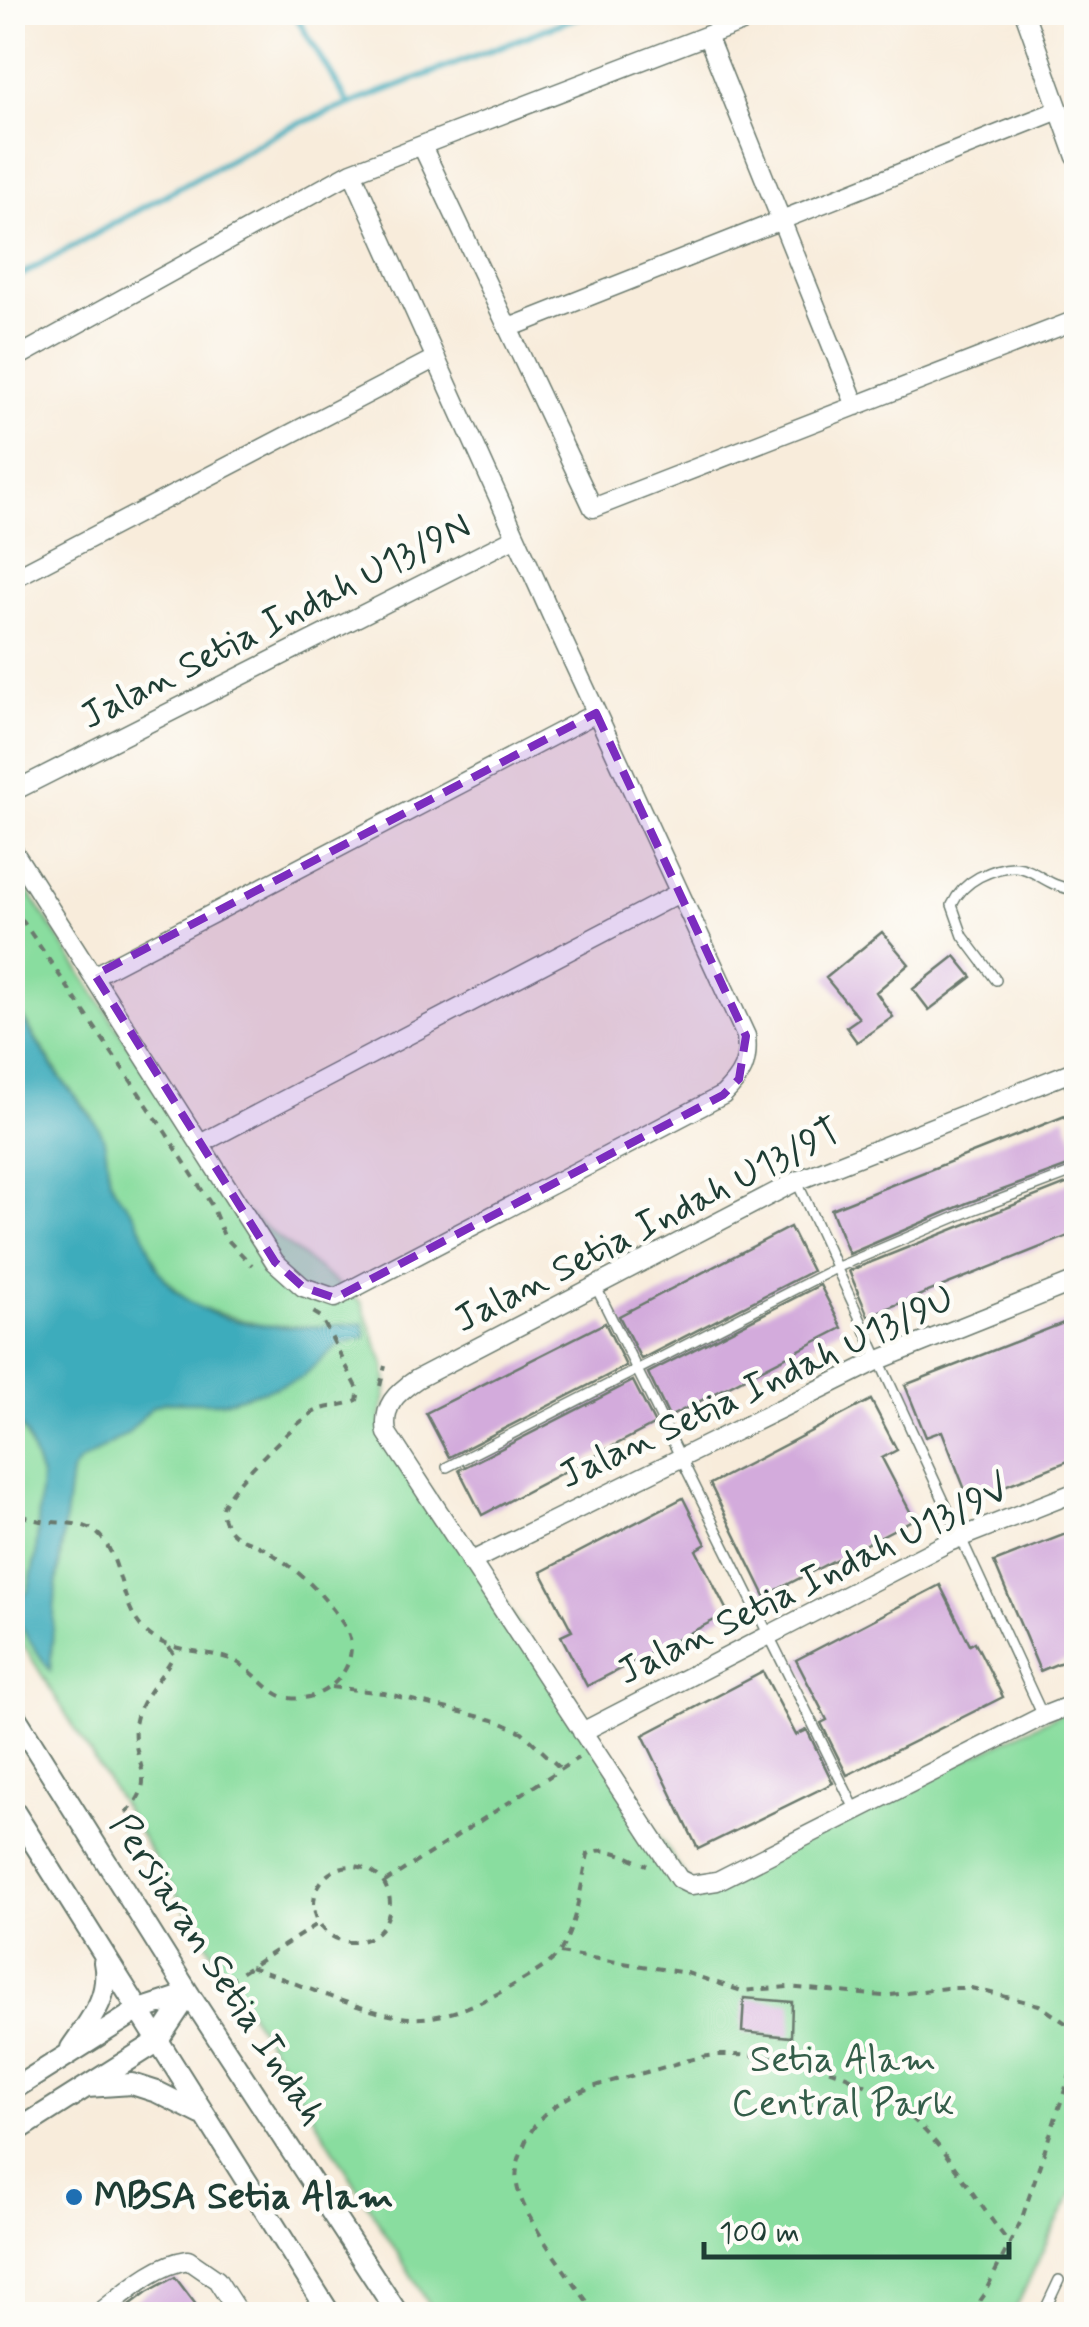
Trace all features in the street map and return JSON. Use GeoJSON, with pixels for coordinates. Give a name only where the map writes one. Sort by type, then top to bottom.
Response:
{"type":"FeatureCollection","features":[{"type":"Feature","properties":{"kind":"street"},"geometry":{"type":"LineString","coordinates":[[12,360],[352,172],[768,12]]}},
{"type":"Feature","properties":{"kind":"street"},"geometry":{"type":"LineString","coordinates":[[1024,12],[1076,157]]}},
{"type":"Feature","properties":{"kind":"street"},"geometry":{"type":"LineString","coordinates":[[708,38],[856,406]]}},
{"type":"Feature","properties":{"kind":"street"},"geometry":{"type":"LineString","coordinates":[[509,328],[1059,110]]}},
{"type":"Feature","properties":{"kind":"street"},"geometry":{"type":"LineString","coordinates":[[422,146],[593,508],[1076,320]]}},
{"type":"Feature","properties":{"kind":"street"},"geometry":{"type":"LineString","coordinates":[[12,849],[275,1262],[303,1287],[334,1298],[724,1095],[739,1079],[748,1058],[746,1036],[352,172]]}},
{"type":"Feature","properties":{"kind":"street"},"geometry":{"type":"LineString","coordinates":[[12,579],[436,358]]}},
{"type":"Feature","properties":{"kind":"street","name":"Jalan Setia Indah U13/9N"},"geometry":{"type":"LineString","coordinates":[[12,792],[516,537]]}},
{"type":"Feature","properties":{"kind":"street"},"geometry":{"type":"LineString","coordinates":[[94,975],[596,713]]}},
{"type":"Feature","properties":{"kind":"street"},"geometry":{"type":"LineString","coordinates":[[202,1143],[679,893]]}},
{"type":"Feature","properties":{"kind":"street","name":"Jalan Setia Indah U13/9T"},"geometry":{"type":"LineString","coordinates":[[470,1562],[386,1434],[384,1418],[399,1391],[797,1181],[1071,1072]]}},
{"type":"Feature","properties":{"kind":"street","name":"Jalan Setia Indah U13/9U"},"geometry":{"type":"LineString","coordinates":[[470,1562],[879,1360],[1076,1281]]}},
{"type":"Feature","properties":{"kind":"street","name":"Jalan Setia Indah U13/9V"},"geometry":{"type":"LineString","coordinates":[[582,1732],[960,1538],[1076,1492]]}},
{"type":"Feature","properties":{"kind":"street"},"geometry":{"type":"LineString","coordinates":[[470,1562],[678,1878],[691,1885],[717,1881],[1042,1716],[1076,1703]]}},
{"type":"Feature","properties":{"kind":"street","name":"Persiaran Setia Indah"},"geometry":{"type":"LineString","coordinates":[[12,1711],[189,1994],[398,2314]]}},
{"type":"Feature","properties":{"kind":"street"},"geometry":{"type":"LineString","coordinates":[[12,1808],[330,2314]]}},
{"type":"Feature","properties":{"kind":"street"},"geometry":{"type":"LineString","coordinates":[[64,2058],[98,2008],[108,1981],[102,1953]]}},
{"type":"Feature","properties":{"kind":"street"},"geometry":{"type":"LineString","coordinates":[[12,2090],[137,2010],[189,1994]]}},
{"type":"Feature","properties":{"kind":"street"},"geometry":{"type":"LineString","coordinates":[[12,2134],[158,2042],[189,1994]]}},
{"type":"Feature","properties":{"kind":"street"},"geometry":{"type":"LineString","coordinates":[[85,2088],[132,2084],[203,2115]]}},
{"type":"Feature","properties":{"kind":"street"},"geometry":{"type":"LineString","coordinates":[[98,2314],[155,2272],[188,2260],[217,2280],[239,2314]]}},
{"type":"Feature","properties":{"kind":"lane"},"geometry":{"type":"LineString","coordinates":[[996,980],[959,927],[952,905],[958,892],[995,869],[1014,865],[1076,890]]}},
{"type":"Feature","properties":{"kind":"lane"},"geometry":{"type":"LineString","coordinates":[[1071,1072],[1076,1102]]}},
{"type":"Feature","properties":{"kind":"lane"},"geometry":{"type":"LineString","coordinates":[[448,1467],[838,1267],[1076,1170]]}},
{"type":"Feature","properties":{"kind":"lane"},"geometry":{"type":"LineString","coordinates":[[797,1181],[1042,1716]]}},
{"type":"Feature","properties":{"kind":"lane"},"geometry":{"type":"LineString","coordinates":[[595,1286],[856,1811]]}},
{"type":"Feature","properties":{"kind":"lane"},"geometry":{"type":"LineString","coordinates":[[1043,2314],[1059,2280]]}},
{"type":"Feature","properties":{"kind":"path"},"geometry":{"type":"LineString","coordinates":[[12,905],[166,1133],[212,1206],[224,1236],[260,1274]]}},
{"type":"Feature","properties":{"kind":"path"},"geometry":{"type":"LineString","coordinates":[[168,1646],[230,1658],[246,1665],[272,1691],[285,1698],[320,1695],[331,1688],[348,1660],[350,1640],[324,1599],[283,1562],[237,1537],[226,1526],[222,1508],[230,1489],[303,1418],[319,1409],[341,1408],[357,1400],[358,1391],[321,1318],[308,1309]]}},
{"type":"Feature","properties":{"kind":"path"},"geometry":{"type":"LineString","coordinates":[[12,1501],[20,1514],[28,1518],[90,1527],[102,1537],[140,1626],[174,1654],[142,1702],[136,1718],[134,1737],[144,1787],[139,1800],[126,1814]]}},
{"type":"Feature","properties":{"kind":"path"},"geometry":{"type":"LineString","coordinates":[[331,1688],[384,1693],[498,1721],[522,1732],[561,1769]]}},
{"type":"Feature","properties":{"kind":"path"},"geometry":{"type":"LineString","coordinates":[[384,1882],[593,1748]]}},
{"type":"Feature","properties":{"kind":"path"},"geometry":{"type":"LineString","coordinates":[[250,1967],[378,2011],[409,2018],[439,2016],[495,1995],[560,1953],[572,1924],[588,1854],[596,1850],[612,1852],[658,1870]]}},
{"type":"Feature","properties":{"kind":"path"},"geometry":{"type":"LineString","coordinates":[[350,1865],[370,1869],[384,1882],[391,1902],[386,1922],[372,1937],[353,1943],[333,1938],[318,1924],[313,1904],[318,1886],[332,1871],[350,1865]]}},
{"type":"Feature","properties":{"kind":"path"},"geometry":{"type":"LineString","coordinates":[[228,1981],[318,1924]]}},
{"type":"Feature","properties":{"kind":"path"},"geometry":{"type":"LineString","coordinates":[[560,1953],[686,1973],[742,1991],[788,1986],[884,1996],[971,1988],[1039,2005],[1070,2026],[1076,2040]]}},
{"type":"Feature","properties":{"kind":"path"},"geometry":{"type":"LineString","coordinates":[[596,2314],[524,2207],[517,2185],[518,2161],[529,2131],[550,2108],[580,2090],[693,2058],[726,2054],[762,2057],[826,2068],[858,2081],[926,2129],[1010,2244]]}},
{"type":"Feature","properties":{"kind":"path"},"geometry":{"type":"LineString","coordinates":[[970,2314],[1010,2244],[1076,2057]]}},
{"type":"Feature","properties":{"kind":"highlighted area"},"geometry":{"type":"Polygon","coordinates":[[[596,713],[746,1036],[739,1079],[723,1095],[335,1298],[303,1287],[275,1262],[95,975],[596,713]]]}},
{"type":"Feature","properties":{"kind":"green space","name":"Setia Alam Central Park"},"geometry":{"type":"Polygon","coordinates":[[[13,868],[230,1200],[361,1302],[385,1366],[387,1386],[381,1418],[695,1891],[1076,1706],[1076,2187],[1013,2314],[435,2314],[13,1628],[13,1615],[50,1670],[71,1472],[78,1463],[128,1433],[151,1407],[165,1402],[223,1402],[276,1387],[301,1378],[338,1345],[366,1337],[362,1323],[320,1327],[260,1325],[193,1306],[160,1273],[135,1217],[120,1200],[110,1179],[103,1137],[13,1002],[13,868]]]}},
{"type":"Feature","properties":{"kind":"green space"},"geometry":{"type":"Polygon","coordinates":[[[12,1415],[26,1434],[41,1477],[36,1556],[28,1591],[13,1608],[12,1415]]]}},
{"type":"Feature","properties":{"kind":"water"},"geometry":{"type":"Polygon","coordinates":[[[12,1002],[61,1079],[98,1126],[112,1185],[139,1223],[160,1272],[178,1293],[225,1318],[280,1327],[363,1323],[366,1337],[338,1345],[301,1378],[276,1387],[223,1402],[165,1402],[152,1407],[128,1433],[78,1463],[71,1473],[50,1671],[13,1615],[13,1608],[28,1591],[36,1556],[41,1477],[26,1434],[13,1415],[12,1002]]]}},
{"type":"Feature","properties":{"kind":"building"},"geometry":{"type":"Polygon","coordinates":[[[882,932],[909,964],[876,992],[893,1017],[857,1042],[846,1027],[859,1018],[826,978],[882,932]]]}},
{"type":"Feature","properties":{"kind":"building"},"geometry":{"type":"Polygon","coordinates":[[[955,956],[972,977],[929,1010],[913,989],[955,956]]]}},
{"type":"Feature","properties":{"kind":"building"},"geometry":{"type":"Polygon","coordinates":[[[1065,1116],[1076,1145],[1076,1163],[967,1203],[849,1254],[831,1209],[1065,1116]]]}},
{"type":"Feature","properties":{"kind":"building"},"geometry":{"type":"Polygon","coordinates":[[[1076,1180],[1076,1233],[868,1316],[849,1271],[1076,1180]]]}},
{"type":"Feature","properties":{"kind":"building"},"geometry":{"type":"Polygon","coordinates":[[[790,1227],[812,1271],[641,1359],[619,1316],[790,1227]]]}},
{"type":"Feature","properties":{"kind":"building"},"geometry":{"type":"Polygon","coordinates":[[[820,1285],[842,1328],[669,1417],[648,1373],[820,1285]]]}},
{"type":"Feature","properties":{"kind":"building"},"geometry":{"type":"Polygon","coordinates":[[[1076,1318],[1076,1458],[969,1500],[942,1431],[926,1437],[905,1385],[1076,1318]]]}},
{"type":"Feature","properties":{"kind":"building"},"geometry":{"type":"Polygon","coordinates":[[[605,1323],[626,1366],[449,1457],[426,1413],[605,1323]]]}},
{"type":"Feature","properties":{"kind":"building"},"geometry":{"type":"Polygon","coordinates":[[[633,1381],[655,1424],[482,1515],[459,1470],[633,1381]]]}},
{"type":"Feature","properties":{"kind":"building"},"geometry":{"type":"Polygon","coordinates":[[[871,1400],[897,1450],[882,1458],[914,1519],[765,1596],[710,1484],[871,1400]]]}},
{"type":"Feature","properties":{"kind":"building"},"geometry":{"type":"Polygon","coordinates":[[[683,1498],[706,1544],[696,1550],[728,1613],[587,1686],[561,1636],[572,1631],[541,1572],[683,1498]]]}},
{"type":"Feature","properties":{"kind":"building"},"geometry":{"type":"Polygon","coordinates":[[[1076,1530],[1076,1656],[1040,1671],[994,1562],[1076,1530]]]}},
{"type":"Feature","properties":{"kind":"building"},"geometry":{"type":"Polygon","coordinates":[[[940,1585],[970,1645],[975,1642],[1003,1697],[847,1775],[821,1723],[827,1720],[796,1660],[940,1585]]]}},
{"type":"Feature","properties":{"kind":"building"},"geometry":{"type":"Polygon","coordinates":[[[763,1672],[796,1735],[807,1730],[833,1783],[698,1849],[643,1735],[763,1672]]]}},
{"type":"Feature","properties":{"kind":"building"},"geometry":{"type":"Polygon","coordinates":[[[744,1998],[792,2002],[791,2037],[742,2032],[744,1998]]]}},
{"type":"Feature","properties":{"kind":"building"},"geometry":{"type":"Polygon","coordinates":[[[175,2277],[203,2314],[118,2314],[147,2292],[175,2277]]]}},
{"type":"Feature","properties":{"kind":"waterway"},"geometry":{"type":"LineString","coordinates":[[293,12],[349,104]]}},
{"type":"Feature","properties":{"kind":"waterway"},"geometry":{"type":"LineString","coordinates":[[12,280],[285,129],[590,12]]}},
{"type":"Feature","properties":{"kind":"place","name":"MBSA Setia Alam"},"geometry":{"type":"Point","coordinates":[74,2197]}}]}
